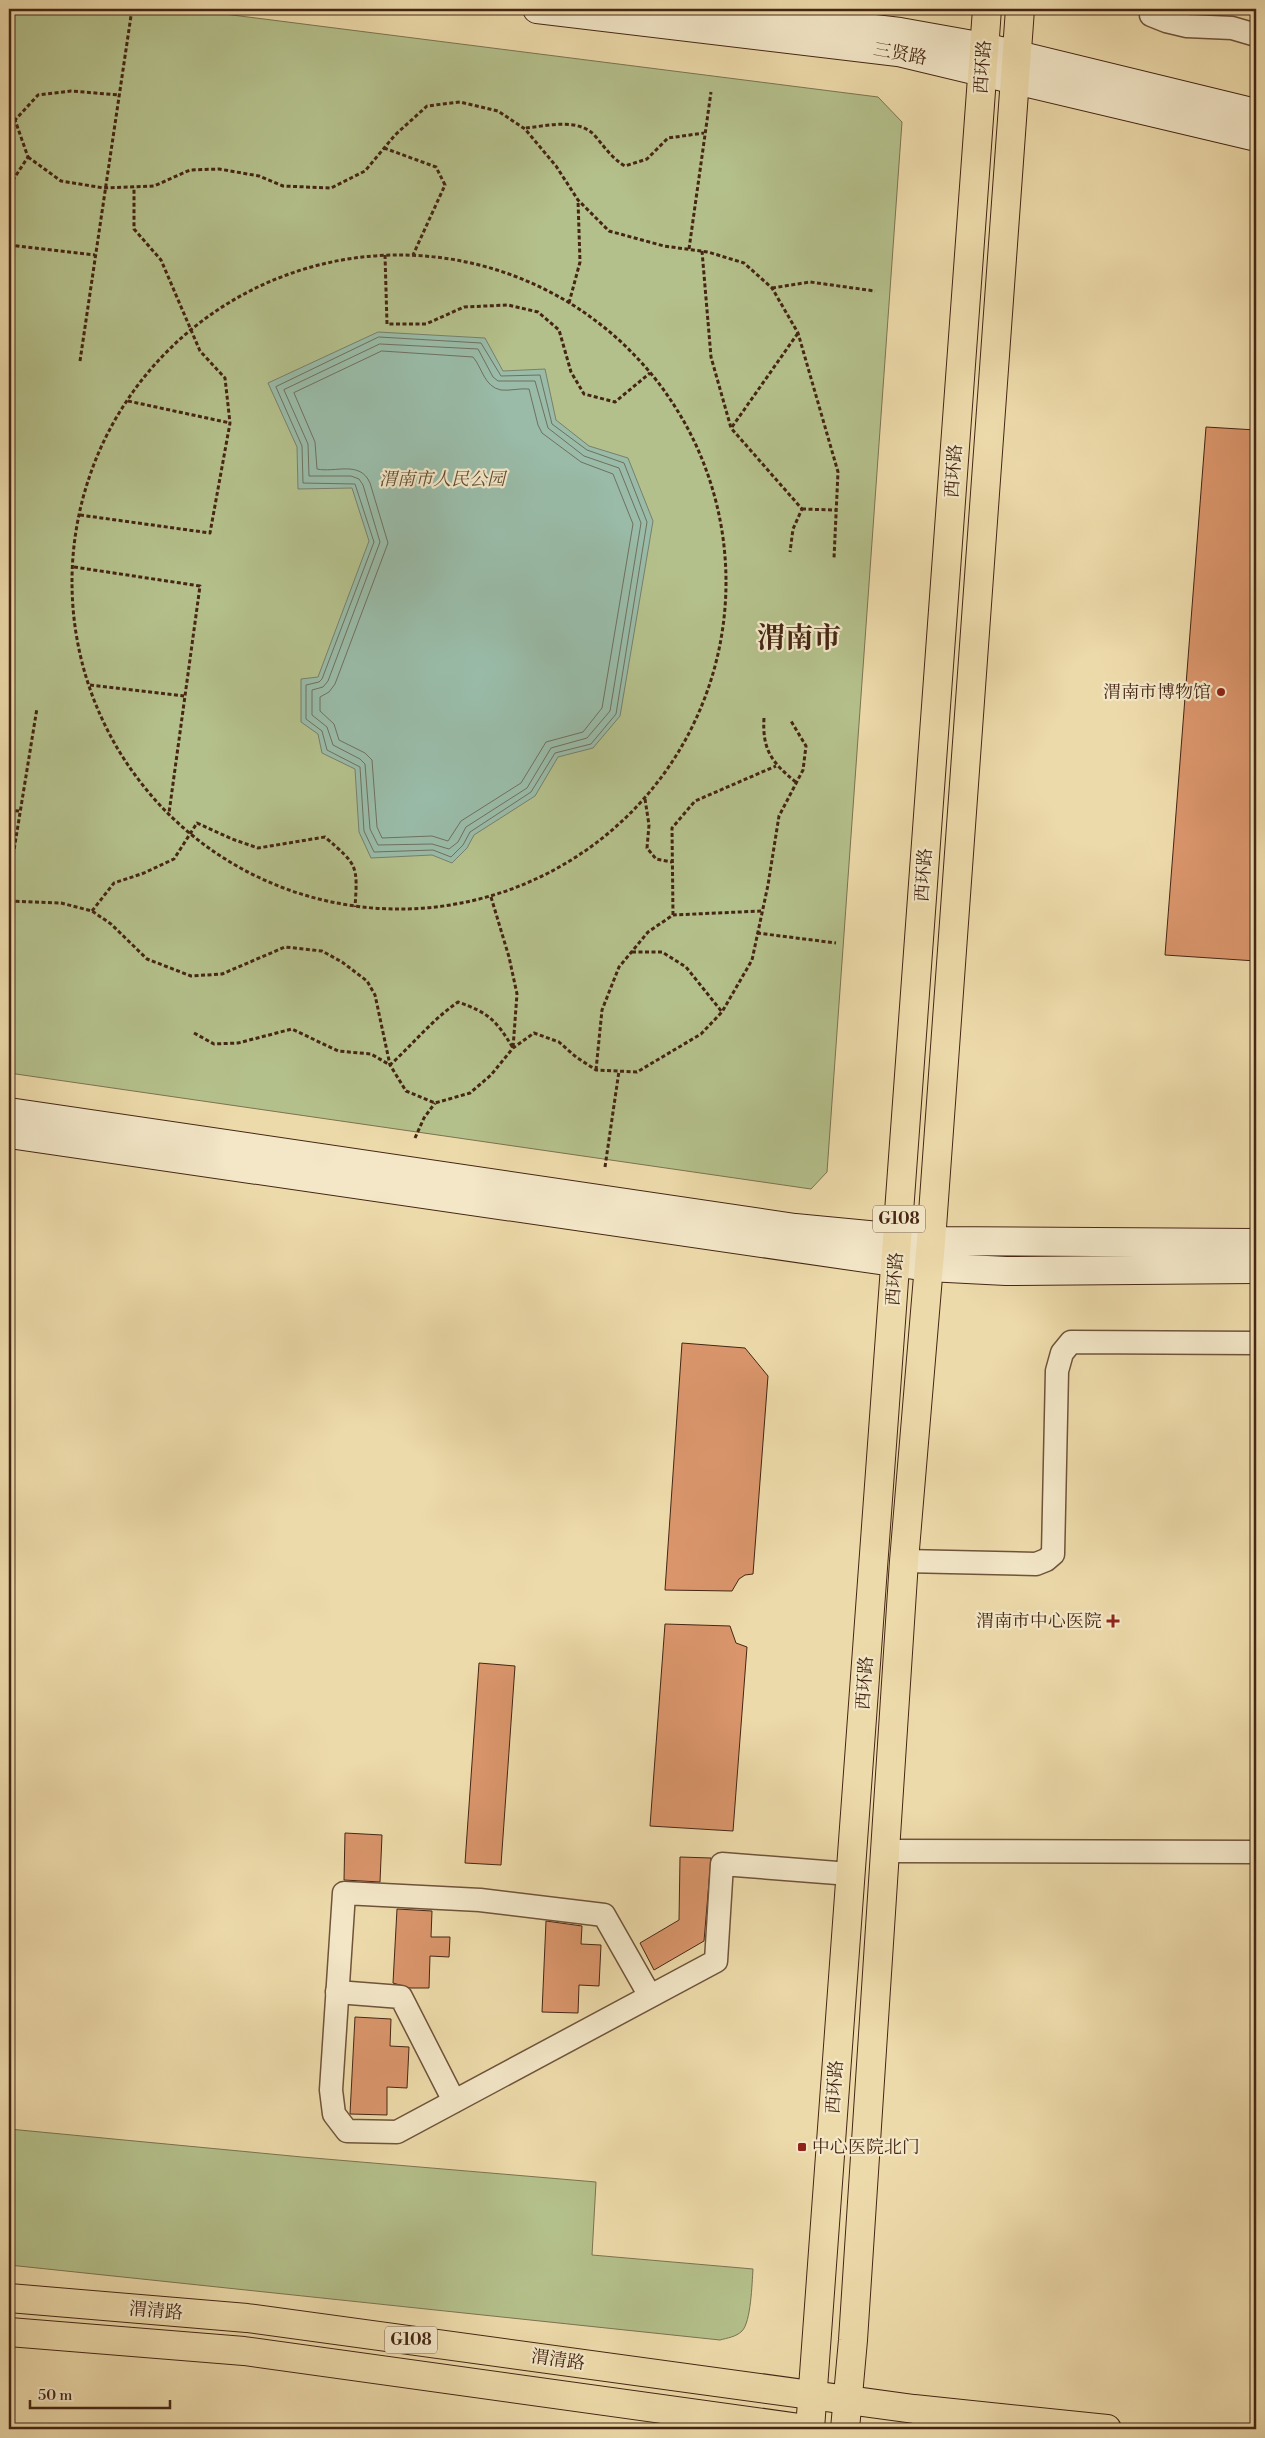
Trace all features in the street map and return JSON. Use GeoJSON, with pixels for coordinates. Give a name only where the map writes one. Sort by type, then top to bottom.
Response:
{"type":"FeatureCollection","features":[{"type":"Feature","properties":{"kind":"main road","name":"三贤路"},"geometry":{"type":"LineString","coordinates":[[537,9],[898,52],[984,59]]}},
{"type":"Feature","properties":{"kind":"main road","name":"三贤路"},"geometry":{"type":"LineString","coordinates":[[704,9],[900,32],[984,59],[1256,115]]}},
{"type":"Feature","properties":{"kind":"main road","name":"西环路"},"geometry":{"type":"LineString","coordinates":[[808,2429],[897,1250],[987,9]]}},
{"type":"Feature","properties":{"kind":"main road","name":"西环路"},"geometry":{"type":"LineString","coordinates":[[844,2429],[848,2399],[904,1561],[929,1254],[1020,9]]}},
{"type":"Feature","properties":{"kind":"main road"},"geometry":{"type":"LineString","coordinates":[[9,1112],[785,1227],[897,1250]]}},
{"type":"Feature","properties":{"kind":"main road"},"geometry":{"type":"LineString","coordinates":[[9,1134],[929,1254],[1006,1271],[1256,1269]]}},
{"type":"Feature","properties":{"kind":"main road"},"geometry":{"type":"LineString","coordinates":[[929,1254],[1256,1243]]}},
{"type":"Feature","properties":{"kind":"main road","name":"渭清路"},"geometry":{"type":"LineString","coordinates":[[9,2298],[247,2318],[812,2395],[1106,2429]]}},
{"type":"Feature","properties":{"kind":"main road","name":"渭清路"},"geometry":{"type":"LineString","coordinates":[[9,2332],[244,2351],[808,2429]]}},
{"type":"Feature","properties":{"kind":"street"},"geometry":{"type":"LineString","coordinates":[[1153,9],[1151,15],[1166,21],[1187,26],[1232,28],[1256,35]]}},
{"type":"Feature","properties":{"kind":"street"},"geometry":{"type":"LineString","coordinates":[[904,1561],[1036,1564],[1046,1560],[1053,1554],[1057,1370],[1062,1353],[1071,1342],[1256,1343]]}},
{"type":"Feature","properties":{"kind":"street"},"geometry":{"type":"LineString","coordinates":[[885,1851],[1256,1852]]}},
{"type":"Feature","properties":{"kind":"street"},"geometry":{"type":"LineString","coordinates":[[650,1996],[604,1915],[480,1900],[344,1892],[331,2090],[334,2114],[346,2132],[396,2132],[716,1961],[722,1864],[850,1874]]}},
{"type":"Feature","properties":{"kind":"street"},"geometry":{"type":"LineString","coordinates":[[337,1992],[401,1997],[454,2101]]}},
{"type":"Feature","properties":{"kind":"path"},"geometry":{"type":"LineString","coordinates":[[80,362],[104,188],[132,9]]}},
{"type":"Feature","properties":{"kind":"path"},"geometry":{"type":"LineString","coordinates":[[15,120],[38,95],[71,91],[119,95]]}},
{"type":"Feature","properties":{"kind":"path"},"geometry":{"type":"LineString","coordinates":[[689,249],[704,133],[712,92]]}},
{"type":"Feature","properties":{"kind":"path"},"geometry":{"type":"LineString","coordinates":[[9,107],[28,157],[61,181],[104,188],[154,186],[190,170],[218,169],[259,176],[283,186],[331,188],[365,171],[384,148],[427,106],[460,102],[498,110],[525,128],[556,166],[578,200],[609,231],[664,246],[702,251],[744,263],[772,288],[798,333],[821,406],[838,472],[834,558]]}},
{"type":"Feature","properties":{"kind":"path"},"geometry":{"type":"LineString","coordinates":[[525,128],[574,124],[594,134],[610,157],[625,166],[648,159],[668,138],[704,133]]}},
{"type":"Feature","properties":{"kind":"path"},"geometry":{"type":"LineString","coordinates":[[384,148],[436,167],[445,185],[413,255]]}},
{"type":"Feature","properties":{"kind":"path"},"geometry":{"type":"LineString","coordinates":[[9,186],[28,157]]}},
{"type":"Feature","properties":{"kind":"path"},"geometry":{"type":"LineString","coordinates":[[80,515],[210,533],[230,423],[225,378],[200,352],[161,260],[134,229],[134,187]]}},
{"type":"Feature","properties":{"kind":"path"},"geometry":{"type":"LineString","coordinates":[[569,303],[580,262],[578,200]]}},
{"type":"Feature","properties":{"kind":"path"},"geometry":{"type":"LineString","coordinates":[[9,245],[95,254]]}},
{"type":"Feature","properties":{"kind":"path"},"geometry":{"type":"LineString","coordinates":[[702,251],[711,357],[731,428],[802,509],[836,510]]}},
{"type":"Feature","properties":{"kind":"path"},"geometry":{"type":"LineString","coordinates":[[385,255],[387,324],[426,324],[464,307],[508,305],[538,312],[559,330],[571,372],[584,394],[615,402],[650,373]]}},
{"type":"Feature","properties":{"kind":"path"},"geometry":{"type":"LineString","coordinates":[[385,255],[413,255],[471,263],[500,271],[531,283],[569,303],[603,327],[650,373],[688,431],[706,474],[719,519],[726,580],[720,640],[712,677],[686,740],[645,798],[600,841],[558,869],[529,883],[491,897],[434,908],[408,910],[356,907],[310,897],[271,883],[236,866],[190,834],[168,814],[135,773],[112,736],[90,685],[78,641],[75,614],[74,567],[80,515],[97,460],[110,432],[128,401],[161,358],[191,330],[237,298],[291,274],[335,261],[385,255]]}},
{"type":"Feature","properties":{"kind":"path"},"geometry":{"type":"LineString","coordinates":[[772,288],[810,282],[875,291]]}},
{"type":"Feature","properties":{"kind":"path"},"geometry":{"type":"LineString","coordinates":[[731,428],[798,333]]}},
{"type":"Feature","properties":{"kind":"path"},"geometry":{"type":"LineString","coordinates":[[128,401],[230,423]]}},
{"type":"Feature","properties":{"kind":"path"},"geometry":{"type":"LineString","coordinates":[[790,552],[793,529],[802,509]]}},
{"type":"Feature","properties":{"kind":"path"},"geometry":{"type":"LineString","coordinates":[[74,567],[200,586],[168,814]]}},
{"type":"Feature","properties":{"kind":"path"},"geometry":{"type":"LineString","coordinates":[[90,685],[184,696]]}},
{"type":"Feature","properties":{"kind":"path"},"geometry":{"type":"LineString","coordinates":[[9,881],[37,708]]}},
{"type":"Feature","properties":{"kind":"path"},"geometry":{"type":"LineString","coordinates":[[764,718],[763,738],[776,766],[796,783]]}},
{"type":"Feature","properties":{"kind":"path"},"geometry":{"type":"LineString","coordinates":[[415,1138],[424,1118],[435,1103],[470,1093],[491,1075],[513,1048],[534,1033],[559,1042],[596,1070],[637,1072],[700,1034],[722,1012],[752,960],[768,885],[779,816],[803,770],[806,746],[791,721]]}},
{"type":"Feature","properties":{"kind":"path"},"geometry":{"type":"LineString","coordinates":[[673,915],[672,828],[695,800],[776,766]]}},
{"type":"Feature","properties":{"kind":"path"},"geometry":{"type":"LineString","coordinates":[[645,798],[648,825],[647,848],[656,860],[672,862]]}},
{"type":"Feature","properties":{"kind":"path"},"geometry":{"type":"LineString","coordinates":[[9,810],[19,811]]}},
{"type":"Feature","properties":{"kind":"path"},"geometry":{"type":"LineString","coordinates":[[92,911],[114,883],[144,873],[174,858],[197,823],[232,839],[258,848],[325,837],[348,857],[358,874],[356,907]]}},
{"type":"Feature","properties":{"kind":"path"},"geometry":{"type":"LineString","coordinates":[[491,897],[509,957],[517,994],[513,1048]]}},
{"type":"Feature","properties":{"kind":"path"},"geometry":{"type":"LineString","coordinates":[[9,902],[61,902],[92,911],[111,924],[147,959],[191,976],[222,974],[285,947],[322,951],[342,962],[367,981],[375,995],[390,1065],[406,1091],[435,1103]]}},
{"type":"Feature","properties":{"kind":"path"},"geometry":{"type":"LineString","coordinates":[[596,1070],[602,1010],[619,967],[648,932],[673,915],[761,911]]}},
{"type":"Feature","properties":{"kind":"path"},"geometry":{"type":"LineString","coordinates":[[757,933],[836,943]]}},
{"type":"Feature","properties":{"kind":"path"},"geometry":{"type":"LineString","coordinates":[[632,952],[662,952],[686,967],[722,1012]]}},
{"type":"Feature","properties":{"kind":"path"},"geometry":{"type":"LineString","coordinates":[[390,1065],[414,1043],[436,1017],[458,1002],[478,1009],[498,1024],[513,1048]]}},
{"type":"Feature","properties":{"kind":"path"},"geometry":{"type":"LineString","coordinates":[[194,1033],[214,1044],[248,1041],[292,1029],[338,1051],[371,1054],[390,1065]]}},
{"type":"Feature","properties":{"kind":"path"},"geometry":{"type":"LineString","coordinates":[[605,1167],[618,1071]]}},
{"type":"Feature","properties":{"kind":"green space","name":"渭南市人民公园"},"geometry":{"type":"Polygon","coordinates":[[[9,9],[185,9],[878,97],[902,122],[827,1172],[811,1189],[9,1073],[9,9]]]}},
{"type":"Feature","properties":{"kind":"green space"},"geometry":{"type":"Polygon","coordinates":[[[9,2129],[302,2157],[596,2182],[592,2255],[753,2269],[751,2302],[747,2319],[740,2333],[720,2340],[9,2265],[9,2129]]]}},
{"type":"Feature","properties":{"kind":"water"},"geometry":{"type":"Polygon","coordinates":[[[378,332],[485,338],[503,371],[545,369],[556,420],[589,446],[628,458],[653,521],[620,716],[593,748],[558,757],[535,796],[474,835],[467,848],[452,863],[432,855],[371,858],[359,832],[355,769],[322,753],[318,734],[301,722],[301,679],[318,677],[369,541],[352,488],[298,489],[297,447],[268,383],[378,332]]]}},
{"type":"Feature","properties":{"kind":"building","name":"渭南市博物馆"},"geometry":{"type":"Polygon","coordinates":[[[1206,427],[1256,430],[1256,961],[1165,955],[1206,427]]]}},
{"type":"Feature","properties":{"kind":"building"},"geometry":{"type":"Polygon","coordinates":[[[682,1343],[745,1348],[768,1376],[753,1574],[745,1575],[739,1579],[732,1591],[665,1590],[682,1343]]]}},
{"type":"Feature","properties":{"kind":"building"},"geometry":{"type":"Polygon","coordinates":[[[665,1624],[730,1626],[736,1643],[747,1647],[733,1831],[650,1826],[665,1624]]]}},
{"type":"Feature","properties":{"kind":"building"},"geometry":{"type":"Polygon","coordinates":[[[479,1663],[515,1666],[501,1865],[465,1863],[479,1663]]]}},
{"type":"Feature","properties":{"kind":"building"},"geometry":{"type":"Polygon","coordinates":[[[345,1833],[382,1835],[380,1882],[344,1880],[345,1833]]]}},
{"type":"Feature","properties":{"kind":"building"},"geometry":{"type":"Polygon","coordinates":[[[680,1857],[711,1858],[704,1941],[654,1970],[640,1943],[679,1920],[680,1857]]]}},
{"type":"Feature","properties":{"kind":"building"},"geometry":{"type":"Polygon","coordinates":[[[397,1909],[432,1911],[431,1937],[450,1937],[449,1957],[430,1956],[429,1988],[410,1988],[393,1983],[397,1909]]]}},
{"type":"Feature","properties":{"kind":"building"},"geometry":{"type":"Polygon","coordinates":[[[546,1921],[582,1926],[581,1944],[601,1945],[599,1986],[579,1985],[578,2013],[542,2012],[546,1921]]]}},
{"type":"Feature","properties":{"kind":"building"},"geometry":{"type":"Polygon","coordinates":[[[355,2017],[391,2019],[390,2046],[409,2047],[407,2088],[387,2087],[387,2115],[350,2114],[355,2017]]]}},
{"type":"Feature","properties":{"kind":"place","name":"渭南市博物馆"},"geometry":{"type":"Point","coordinates":[1221,692]}},
{"type":"Feature","properties":{"kind":"place","name":"渭南市中心医院"},"geometry":{"type":"Point","coordinates":[1113,1621]}},
{"type":"Feature","properties":{"kind":"place","name":"中心医院北门"},"geometry":{"type":"Point","coordinates":[802,2147]}},
{"type":"Feature","properties":{"kind":"district","name":"渭南市"},"geometry":{"type":"Point","coordinates":[799,638]}}]}
